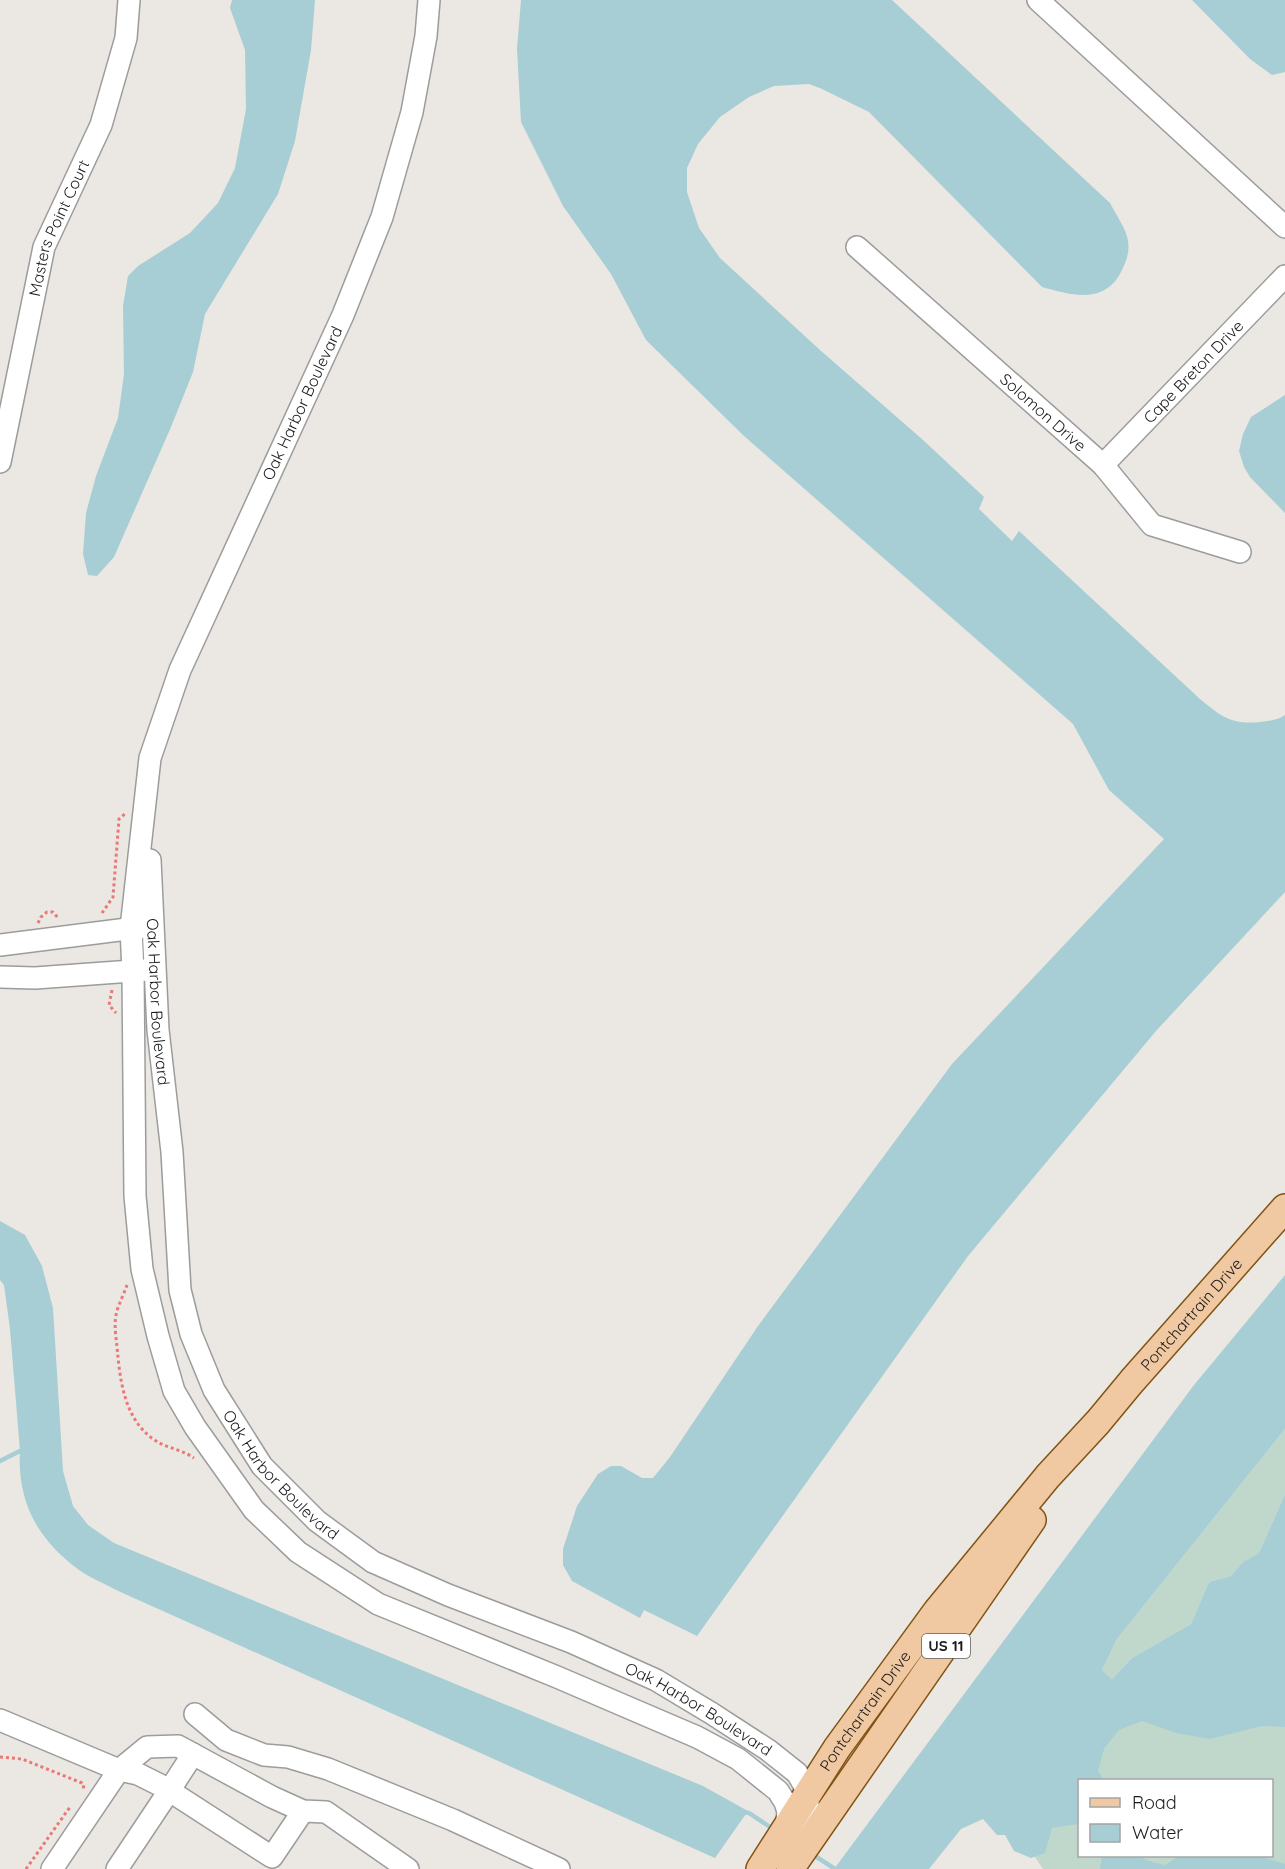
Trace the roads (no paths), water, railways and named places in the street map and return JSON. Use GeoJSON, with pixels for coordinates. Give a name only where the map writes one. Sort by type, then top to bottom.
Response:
{"type":"FeatureCollection","features":[{"type":"Feature","properties":{"kind":"main road","name":"Pontchartrain Drive"},"geometry":{"type":"LineString","coordinates":[[760,1869],[837,1748],[937,1611],[1048,1476],[1285,1208]]}},
{"type":"Feature","properties":{"kind":"main road","name":"Pontchartrain Drive"},"geometry":{"type":"LineString","coordinates":[[790,1869],[1098,1422]]}},
{"type":"Feature","properties":{"kind":"street","name":"Masters Point Court"},"geometry":{"type":"LineString","coordinates":[[0,462],[44,247],[101,125],[126,38],[129,0]]}},
{"type":"Feature","properties":{"kind":"street","name":"Oak Harbor Boulevard"},"geometry":{"type":"LineString","coordinates":[[429,0],[426,36],[412,112],[382,217],[343,315],[180,670],[150,758],[131,928],[135,1196],[142,1269],[174,1391],[195,1427],[254,1510],[298,1552],[378,1604],[697,1737],[738,1759],[778,1791],[788,1812],[786,1827]]}},
{"type":"Feature","properties":{"kind":"street"},"geometry":{"type":"LineString","coordinates":[[1038,0],[1285,227]]}},
{"type":"Feature","properties":{"kind":"street","name":"Solomon Drive"},"geometry":{"type":"LineString","coordinates":[[857,247],[1103,465],[1152,525],[1240,552]]}},
{"type":"Feature","properties":{"kind":"street","name":"Cape Breton Drive"},"geometry":{"type":"LineString","coordinates":[[1103,465],[1285,276]]}},
{"type":"Feature","properties":{"kind":"street","name":"Oak Harbor Boulevard"},"geometry":{"type":"LineString","coordinates":[[147,796],[158,1030],[172,1152],[180,1290],[191,1334],[214,1390],[261,1466],[317,1521],[373,1562],[448,1595],[571,1642],[656,1680],[768,1750],[797,1773],[804,1785],[807,1797]]}},
{"type":"Feature","properties":{"kind":"street"},"geometry":{"type":"LineString","coordinates":[[0,945],[153,927]]}},
{"type":"Feature","properties":{"kind":"street"},"geometry":{"type":"LineString","coordinates":[[0,977],[35,978],[155,969]]}},
{"type":"Feature","properties":{"kind":"street"},"geometry":{"type":"LineString","coordinates":[[697,1737],[711,1713]]}},
{"type":"Feature","properties":{"kind":"street"},"geometry":{"type":"LineString","coordinates":[[195,1714],[226,1740],[264,1755],[288,1757],[328,1769],[453,1820],[560,1869]]}},
{"type":"Feature","properties":{"kind":"street"},"geometry":{"type":"LineString","coordinates":[[0,1720],[118,1770],[138,1774],[170,1791],[272,1857],[303,1811]]}},
{"type":"Feature","properties":{"kind":"street"},"geometry":{"type":"LineString","coordinates":[[52,1869],[118,1770],[147,1747],[178,1746],[272,1797],[303,1811],[326,1812],[408,1869]]}},
{"type":"Feature","properties":{"kind":"street"},"geometry":{"type":"LineString","coordinates":[[768,1750],[801,1765],[812,1766],[837,1748]]}},
{"type":"Feature","properties":{"kind":"street"},"geometry":{"type":"LineString","coordinates":[[117,1869],[192,1754]]}},
{"type":"Feature","properties":{"kind":"street"},"geometry":{"type":"LineString","coordinates":[[776,1869],[806,1825],[807,1797]]}},
{"type":"Feature","properties":{"kind":"water"},"geometry":{"type":"Polygon","coordinates":[[[232,0],[315,0],[311,50],[295,141],[278,194],[205,314],[193,372],[114,557],[97,576],[88,575],[83,554],[86,513],[96,476],[118,418],[124,374],[123,306],[128,276],[138,266],[190,233],[218,203],[235,168],[246,109],[245,50],[230,8],[232,0]]]}},
{"type":"Feature","properties":{"kind":"water"},"geometry":{"type":"Polygon","coordinates":[[[521,0],[892,0],[1110,203],[1127,237],[1128,249],[1126,261],[1114,282],[1106,289],[1086,295],[1064,293],[1042,287],[869,112],[809,84],[774,86],[749,97],[720,117],[698,144],[687,168],[687,192],[699,228],[720,258],[984,497],[979,509],[1012,541],[1019,531],[1216,712],[1238,722],[1272,720],[1285,715],[1285,892],[1156,1031],[968,1256],[697,1636],[644,1610],[640,1618],[572,1581],[563,1565],[563,1549],[577,1506],[598,1474],[611,1466],[621,1466],[642,1478],[653,1478],[670,1457],[758,1326],[952,1064],[1164,839],[1109,790],[1073,724],[743,435],[646,340],[611,274],[563,206],[521,122],[517,49],[521,0]]]}},
{"type":"Feature","properties":{"kind":"water"},"geometry":{"type":"Polygon","coordinates":[[[1192,0],[1285,0],[1285,72],[1272,75],[1250,59],[1192,0]]]}},
{"type":"Feature","properties":{"kind":"water"},"geometry":{"type":"Polygon","coordinates":[[[1285,395],[1285,513],[1250,477],[1239,451],[1243,434],[1251,417],[1285,395]]]}},
{"type":"Feature","properties":{"kind":"water"},"geometry":{"type":"Polygon","coordinates":[[[0,1221],[25,1235],[42,1266],[53,1308],[63,1471],[73,1506],[88,1525],[114,1543],[703,1786],[748,1811],[715,1858],[116,1590],[83,1573],[65,1558],[42,1533],[33,1518],[22,1487],[10,1329],[4,1285],[0,1280],[0,1221]]]}},
{"type":"Feature","properties":{"kind":"water"},"geometry":{"type":"Polygon","coordinates":[[[1285,1275],[1285,1429],[1117,1639],[1102,1670],[1112,1679],[1132,1658],[1191,1624],[1209,1582],[1231,1576],[1243,1562],[1259,1553],[1285,1494],[1285,1727],[1262,1726],[1210,1739],[1176,1733],[1142,1721],[1119,1730],[1104,1749],[1098,1771],[1103,1779],[1078,1779],[1078,1824],[1052,1828],[1045,1853],[1031,1858],[1014,1851],[1005,1835],[997,1835],[983,1819],[961,1829],[929,1869],[834,1869],[1194,1385],[1285,1275]]]}},
{"type":"Feature","properties":{"kind":"water"},"geometry":{"type":"Polygon","coordinates":[[[1102,1857],[1141,1857],[1165,1865],[1177,1857],[1265,1857],[1285,1864],[1285,1869],[1100,1869],[1102,1857]]]}},
{"type":"Feature","properties":{"kind":"waterway"},"geometry":{"type":"LineString","coordinates":[[0,1461],[20,1451]]}},
{"type":"Feature","properties":{"kind":"waterway"},"geometry":{"type":"LineString","coordinates":[[741,1812],[749,1813],[770,1827]]}},
{"type":"Feature","properties":{"kind":"waterway"},"geometry":{"type":"LineString","coordinates":[[812,1854],[835,1869]]}}]}
